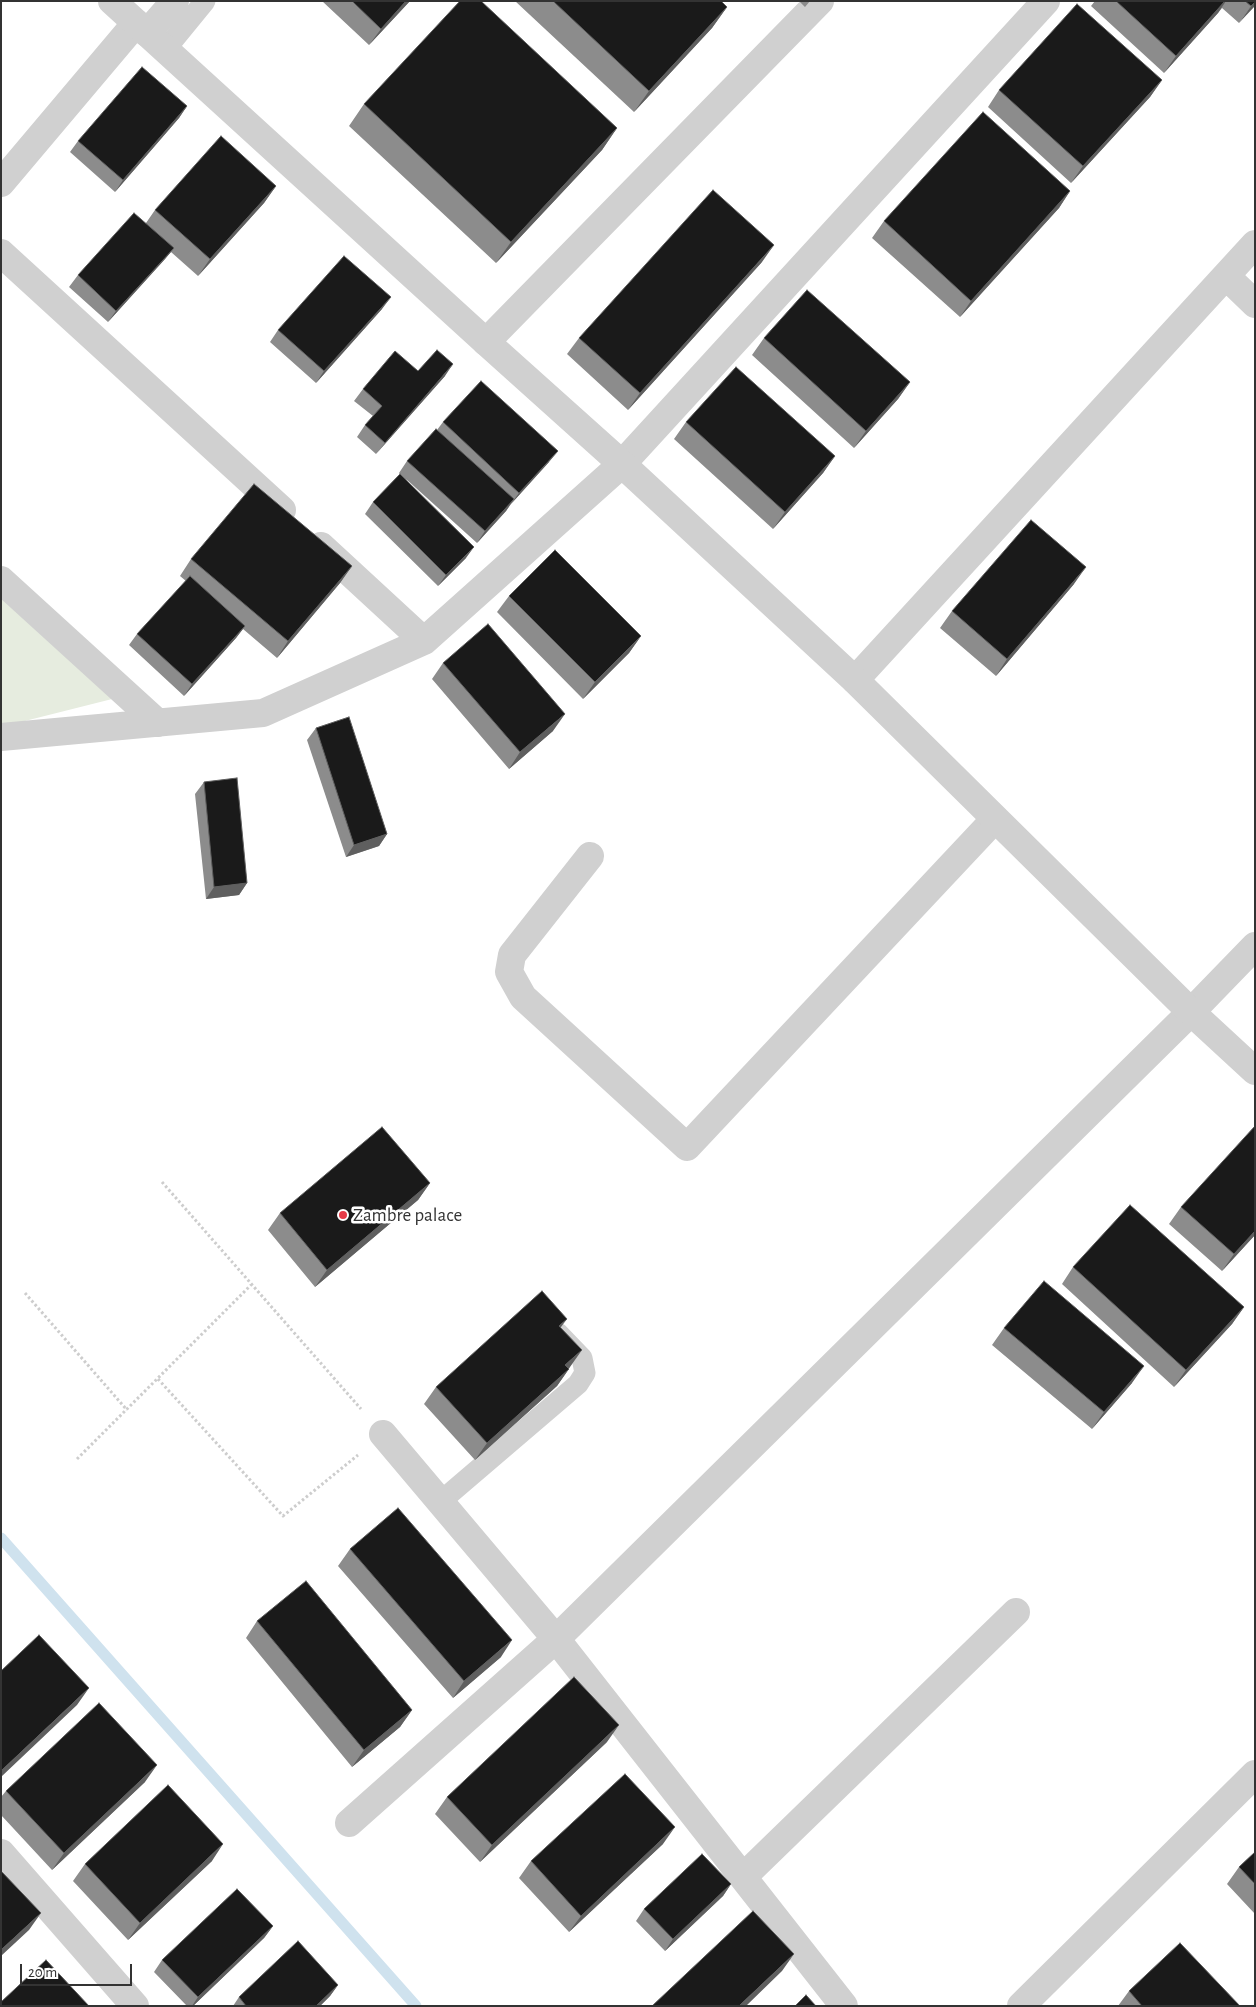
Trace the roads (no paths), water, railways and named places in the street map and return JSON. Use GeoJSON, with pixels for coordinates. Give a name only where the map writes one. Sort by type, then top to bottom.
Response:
{"type":"FeatureCollection","features":[{"type":"Feature","properties":{"kind":"street"},"geometry":{"type":"LineString","coordinates":[[112,1],[622,464],[855,680],[1191,1012],[1255,1071]]}},
{"type":"Feature","properties":{"kind":"street"},"geometry":{"type":"LineString","coordinates":[[1,183],[149,35],[175,1]]}},
{"type":"Feature","properties":{"kind":"street"},"geometry":{"type":"LineString","coordinates":[[486,342],[820,1]]}},
{"type":"Feature","properties":{"kind":"street"},"geometry":{"type":"LineString","coordinates":[[1,738],[263,713],[424,641],[622,464],[1046,1]]}},
{"type":"Feature","properties":{"kind":"street"},"geometry":{"type":"LineString","coordinates":[[855,680],[1255,244]]}},
{"type":"Feature","properties":{"kind":"street"},"geometry":{"type":"LineString","coordinates":[[1,253],[424,641]]}},
{"type":"Feature","properties":{"kind":"street"},"geometry":{"type":"LineString","coordinates":[[1226,276],[1255,304]]}},
{"type":"Feature","properties":{"kind":"street"},"geometry":{"type":"LineString","coordinates":[[1,580],[158,723]]}},
{"type":"Feature","properties":{"kind":"street"},"geometry":{"type":"LineString","coordinates":[[590,856],[512,955],[509,972],[523,997],[687,1147],[995,819]]}},
{"type":"Feature","properties":{"kind":"street"},"geometry":{"type":"LineString","coordinates":[[349,1822],[556,1639],[1191,1012],[1255,946]]}},
{"type":"Feature","properties":{"kind":"street"},"geometry":{"type":"LineString","coordinates":[[383,1434],[556,1639],[844,2006]]}},
{"type":"Feature","properties":{"kind":"street"},"geometry":{"type":"LineString","coordinates":[[742,1877],[1016,1612]]}},
{"type":"Feature","properties":{"kind":"street"},"geometry":{"type":"LineString","coordinates":[[1021,2006],[1255,1774]]}},
{"type":"Feature","properties":{"kind":"street"},"geometry":{"type":"LineString","coordinates":[[1,1853],[135,2006]]}},
{"type":"Feature","properties":{"kind":"lane"},"geometry":{"type":"LineString","coordinates":[[149,35],[205,1]]}},
{"type":"Feature","properties":{"kind":"lane"},"geometry":{"type":"LineString","coordinates":[[440,1502],[578,1384],[585,1373],[582,1358],[546,1319]]}},
{"type":"Feature","properties":{"kind":"waterway"},"geometry":{"type":"LineString","coordinates":[[1,1538],[416,2006]]}},
{"type":"Feature","properties":{"kind":"place","name":"Zambre palace"},"geometry":{"type":"Point","coordinates":[343,1215]}}]}
